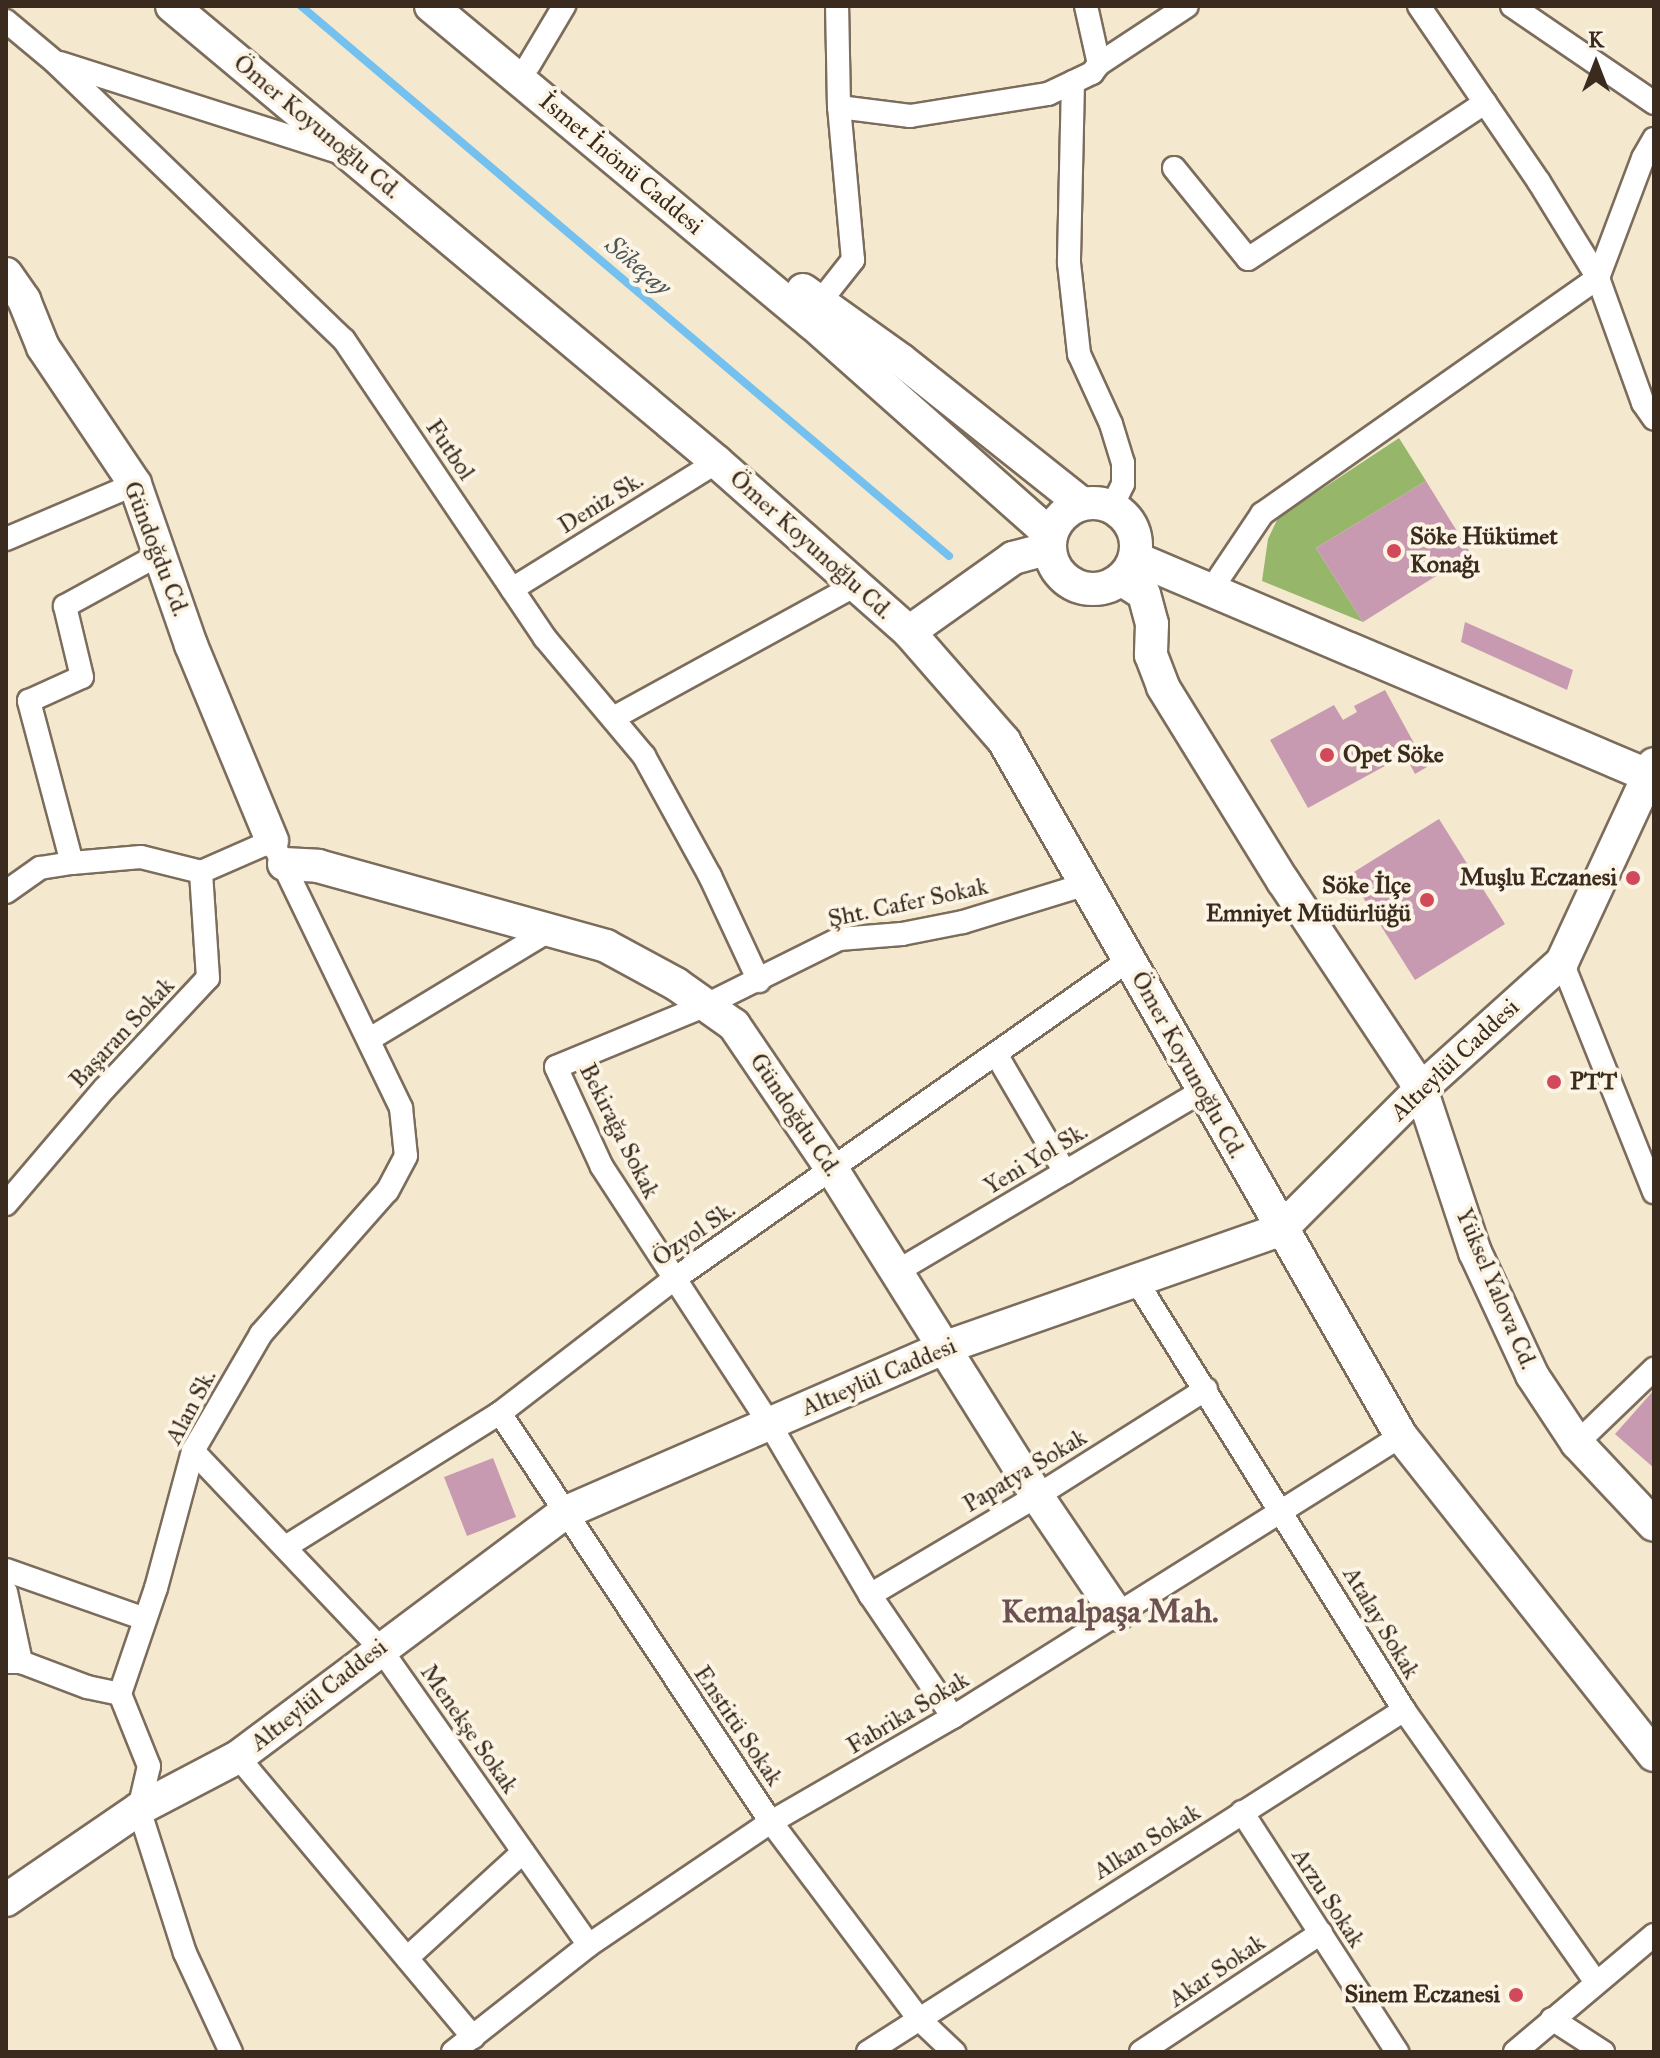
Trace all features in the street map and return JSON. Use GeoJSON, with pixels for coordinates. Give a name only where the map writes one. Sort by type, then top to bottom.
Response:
{"type":"FeatureCollection","features":[{"type":"Feature","properties":{"kind":"main road","name":"Ömer Koyunoğlu Cd."},"geometry":{"type":"LineString","coordinates":[[172,6],[717,462],[909,632],[1004,741],[1280,1230],[1401,1436],[1654,1755]]}},
{"type":"Feature","properties":{"kind":"main road","name":"İsmet İnönü Caddesi"},"geometry":{"type":"LineString","coordinates":[[431,6],[816,313]]}},
{"type":"Feature","properties":{"kind":"main road"},"geometry":{"type":"LineString","coordinates":[[457,6],[816,313],[1050,542]]}},
{"type":"Feature","properties":{"kind":"main road","name":"Gündoğdu Cd."},"geometry":{"type":"LineString","coordinates":[[12,294],[43,347],[135,484],[191,645],[278,853],[606,946],[676,984],[734,1025],[832,1169],[1037,1496],[1117,1614]]}},
{"type":"Feature","properties":{"kind":"main road"},"geometry":{"type":"LineString","coordinates":[[816,313],[901,360],[1097,506],[1133,529],[1128,569]]}},
{"type":"Feature","properties":{"kind":"main road"},"geometry":{"type":"LineString","coordinates":[[1097,506],[1063,515],[1050,542],[1052,562],[1070,583],[1096,589],[1128,569],[1211,590],[1652,772]]}},
{"type":"Feature","properties":{"kind":"main road"},"geometry":{"type":"LineString","coordinates":[[909,632],[1013,558],[1050,542]]}},
{"type":"Feature","properties":{"kind":"main road","name":"Yüksel Yalova Cd."},"geometry":{"type":"LineString","coordinates":[[1128,569],[1144,594],[1152,624],[1151,655],[1163,687],[1283,881],[1421,1089],[1475,1252],[1532,1375],[1577,1443],[1654,1525]]}},
{"type":"Feature","properties":{"kind":"main road","name":"Altıeylül Caddesi"},"geometry":{"type":"LineString","coordinates":[[6,1900],[139,1809],[238,1757],[564,1513],[943,1348],[1280,1230],[1421,1089],[1562,962],[1652,772]]}},
{"type":"Feature","properties":{"kind":"street"},"geometry":{"type":"LineString","coordinates":[[529,65],[564,6]]}},
{"type":"Feature","properties":{"kind":"street"},"geometry":{"type":"LineString","coordinates":[[816,313],[853,260],[839,107],[837,6]]}},
{"type":"Feature","properties":{"kind":"street"},"geometry":{"type":"LineString","coordinates":[[1086,6],[1099,64]]}},
{"type":"Feature","properties":{"kind":"street"},"geometry":{"type":"LineString","coordinates":[[839,107],[910,116],[1048,94],[1092,73],[1099,64],[1187,6]]}},
{"type":"Feature","properties":{"kind":"street"},"geometry":{"type":"LineString","coordinates":[[1419,6],[1598,278],[1643,403],[1654,419]]}},
{"type":"Feature","properties":{"kind":"street"},"geometry":{"type":"LineString","coordinates":[[1512,6],[1654,103]]}},
{"type":"Feature","properties":{"kind":"street","name":"Futbol"},"geometry":{"type":"LineString","coordinates":[[6,21],[55,62],[344,340],[545,638],[644,756],[710,876],[759,981]]}},
{"type":"Feature","properties":{"kind":"street"},"geometry":{"type":"LineString","coordinates":[[55,62],[355,157]]}},
{"type":"Feature","properties":{"kind":"street"},"geometry":{"type":"LineString","coordinates":[[1073,82],[1069,263],[1079,354],[1111,424],[1123,463],[1123,484],[1097,506]]}},
{"type":"Feature","properties":{"kind":"street"},"geometry":{"type":"LineString","coordinates":[[1174,168],[1248,259],[1485,103]]}},
{"type":"Feature","properties":{"kind":"street"},"geometry":{"type":"LineString","coordinates":[[1211,590],[1262,514],[1598,278],[1643,158],[1654,139]]}},
{"type":"Feature","properties":{"kind":"street","name":"Deniz Sk."},"geometry":{"type":"LineString","coordinates":[[512,589],[717,462]]}},
{"type":"Feature","properties":{"kind":"street"},"geometry":{"type":"LineString","coordinates":[[6,539],[135,484]]}},
{"type":"Feature","properties":{"kind":"street"},"geometry":{"type":"LineString","coordinates":[[72,863],[29,701],[82,677],[65,606],[160,554]]}},
{"type":"Feature","properties":{"kind":"street"},"geometry":{"type":"LineString","coordinates":[[613,718],[856,585]]}},
{"type":"Feature","properties":{"kind":"street"},"geometry":{"type":"LineString","coordinates":[[6,892],[40,868],[72,863],[141,857],[201,872],[278,853]]}},
{"type":"Feature","properties":{"kind":"street","name":"Alan Sk."},"geometry":{"type":"LineString","coordinates":[[120,1694],[193,1451],[261,1334],[352,1235],[387,1191],[406,1156],[401,1108],[278,853]]}},
{"type":"Feature","properties":{"kind":"street","name":"Başaran Sokak"},"geometry":{"type":"LineString","coordinates":[[6,1204],[104,1089],[208,978],[201,872]]}},
{"type":"Feature","properties":{"kind":"street","name":"Şht. Cafer Sokak"},"geometry":{"type":"LineString","coordinates":[[704,1006],[839,939],[902,934],[963,922],[1083,885]]}},
{"type":"Feature","properties":{"kind":"street"},"geometry":{"type":"LineString","coordinates":[[370,1039],[550,930]]}},
{"type":"Feature","properties":{"kind":"street","name":"Özyol Sk."},"geometry":{"type":"LineString","coordinates":[[287,1546],[500,1413],[673,1280],[1129,960]]}},
{"type":"Feature","properties":{"kind":"street"},"geometry":{"type":"LineString","coordinates":[[1562,962],[1654,1192]]}},
{"type":"Feature","properties":{"kind":"street","name":"Bekirağa Sokak"},"geometry":{"type":"LineString","coordinates":[[704,1006],[556,1067],[602,1167],[769,1423],[870,1595],[953,1717]]}},
{"type":"Feature","properties":{"kind":"street"},"geometry":{"type":"LineString","coordinates":[[996,1054],[1065,1172]]}},
{"type":"Feature","properties":{"kind":"street","name":"Yeni Yol Sk."},"geometry":{"type":"LineString","coordinates":[[896,1272],[1202,1091]]}},
{"type":"Feature","properties":{"kind":"street","name":"Atalay Sokak"},"geometry":{"type":"LineString","coordinates":[[1137,1282],[1404,1710],[1596,1982]]}},
{"type":"Feature","properties":{"kind":"street"},"geometry":{"type":"LineString","coordinates":[[1577,1443],[1654,1369]]}},
{"type":"Feature","properties":{"kind":"street","name":"Papatya Sokak"},"geometry":{"type":"LineString","coordinates":[[870,1595],[1037,1496],[1206,1389]]}},
{"type":"Feature","properties":{"kind":"street","name":"Enstitü Sokak"},"geometry":{"type":"LineString","coordinates":[[500,1413],[771,1822],[918,2018],[954,2052]]}},
{"type":"Feature","properties":{"kind":"street","name":"Fabrika Sokak"},"geometry":{"type":"LineString","coordinates":[[453,2052],[589,1945],[771,1822],[953,1717],[1401,1436]]}},
{"type":"Feature","properties":{"kind":"street","name":"Menekşe Sokak"},"geometry":{"type":"LineString","coordinates":[[193,1451],[287,1546],[380,1648],[589,1945]]}},
{"type":"Feature","properties":{"kind":"street"},"geometry":{"type":"LineString","coordinates":[[6,1570],[145,1619]]}},
{"type":"Feature","properties":{"kind":"street"},"geometry":{"type":"LineString","coordinates":[[6,1592],[14,1662],[87,1687],[120,1694],[149,1766],[139,1809],[185,1953],[231,2052]]}},
{"type":"Feature","properties":{"kind":"street","name":"Alkan Sokak"},"geometry":{"type":"LineString","coordinates":[[868,2052],[1404,1710]]}},
{"type":"Feature","properties":{"kind":"street"},"geometry":{"type":"LineString","coordinates":[[238,1757],[473,2037]]}},
{"type":"Feature","properties":{"kind":"street","name":"Arzu Sokak"},"geometry":{"type":"LineString","coordinates":[[1242,1812],[1397,2052]]}},
{"type":"Feature","properties":{"kind":"street"},"geometry":{"type":"LineString","coordinates":[[407,1958],[523,1852]]}},
{"type":"Feature","properties":{"kind":"street","name":"Akar Sokak"},"geometry":{"type":"LineString","coordinates":[[1141,2052],[1321,1933]]}},
{"type":"Feature","properties":{"kind":"street"},"geometry":{"type":"LineString","coordinates":[[1515,2052],[1654,1935]]}},
{"type":"Feature","properties":{"kind":"street"},"geometry":{"type":"LineString","coordinates":[[1552,2019],[1603,2052]]}},
{"type":"Feature","properties":{"kind":"green space"},"geometry":{"type":"Polygon","coordinates":[[[1399,438],[1426,481],[1316,548],[1363,622],[1262,581],[1268,539],[1278,518],[1399,438]]]}},
{"type":"Feature","properties":{"kind":"building","name":"Söke Hükümet Konağı"},"geometry":{"type":"Polygon","coordinates":[[[1426,481],[1471,554],[1363,622],[1316,548],[1426,481]]]}},
{"type":"Feature","properties":{"kind":"building"},"geometry":{"type":"Polygon","coordinates":[[[1465,622],[1573,670],[1567,690],[1461,642],[1465,622]]]}},
{"type":"Feature","properties":{"kind":"building"},"geometry":{"type":"Polygon","coordinates":[[[1385,690],[1427,767],[1415,774],[1405,755],[1308,808],[1270,740],[1334,705],[1343,720],[1357,712],[1354,706],[1385,690]]]}},
{"type":"Feature","properties":{"kind":"building","name":"Söke İlçe Emniyet Müdürlüğü"},"geometry":{"type":"Polygon","coordinates":[[[1439,819],[1505,924],[1415,980],[1349,875],[1439,819]]]}},
{"type":"Feature","properties":{"kind":"building"},"geometry":{"type":"Polygon","coordinates":[[[1654,1390],[1654,1468],[1615,1434],[1654,1390]]]}},
{"type":"Feature","properties":{"kind":"building"},"geometry":{"type":"Polygon","coordinates":[[[493,1458],[516,1517],[467,1536],[444,1477],[493,1458]]]}},
{"type":"Feature","properties":{"kind":"waterway","name":"Sökeçay"},"geometry":{"type":"LineString","coordinates":[[301,6],[949,556]]}},
{"type":"Feature","properties":{"kind":"place","name":"Söke Hükümet Konağı"},"geometry":{"type":"Point","coordinates":[1394,551]}},
{"type":"Feature","properties":{"kind":"place","name":"Opet Söke"},"geometry":{"type":"Point","coordinates":[1327,755]}},
{"type":"Feature","properties":{"kind":"place","name":"Muşlu Eczanesi"},"geometry":{"type":"Point","coordinates":[1633,878]}},
{"type":"Feature","properties":{"kind":"place","name":"Söke İlçe Emniyet Müdürlüğü"},"geometry":{"type":"Point","coordinates":[1427,900]}},
{"type":"Feature","properties":{"kind":"place","name":"PTT"},"geometry":{"type":"Point","coordinates":[1554,1082]}},
{"type":"Feature","properties":{"kind":"place","name":"Sinem Eczanesi"},"geometry":{"type":"Point","coordinates":[1516,1995]}},
{"type":"Feature","properties":{"kind":"district","name":"Kemalpaşa Mah."},"geometry":{"type":"Point","coordinates":[1110,1612]}}]}
